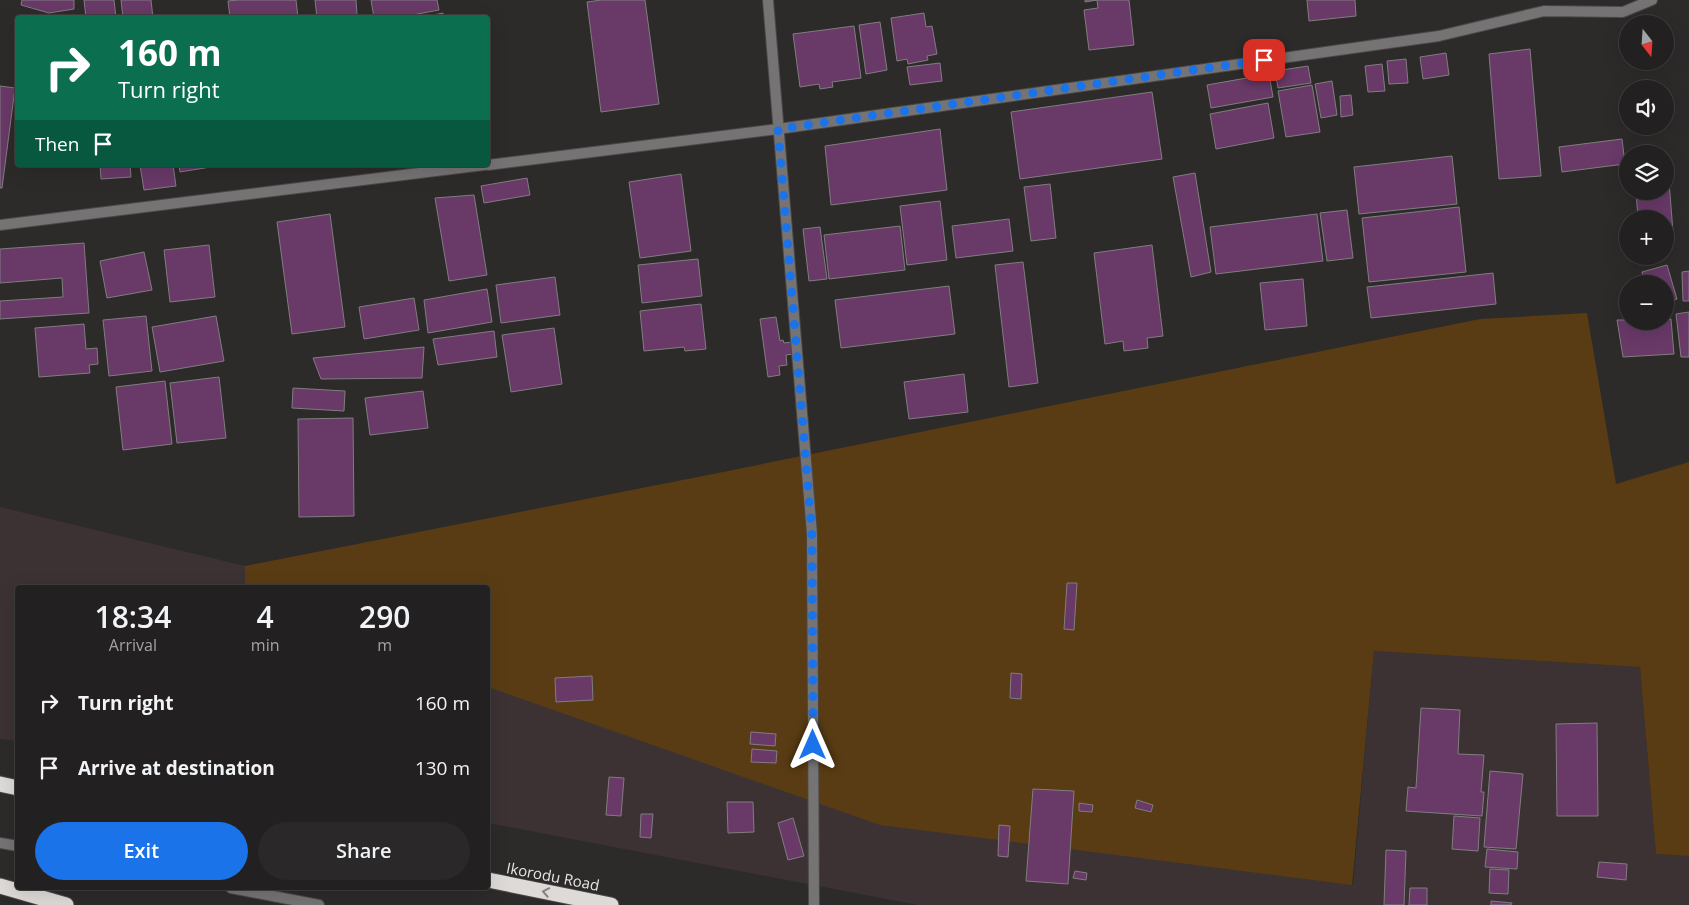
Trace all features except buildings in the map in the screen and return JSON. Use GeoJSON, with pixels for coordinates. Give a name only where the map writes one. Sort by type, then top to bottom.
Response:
{"type":"FeatureCollection","features":[{"type":"Feature","properties":{"kind":"highway"},"geometry":{"type":"LineString","coordinates":[[0,784],[15,787]]}},
{"type":"Feature","properties":{"kind":"highway","name":"Ikorodu Road"},"geometry":{"type":"LineString","coordinates":[[490,880],[611,905]]}},
{"type":"Feature","properties":{"kind":"highway"},"geometry":{"type":"LineString","coordinates":[[0,886],[66,905]]}},
{"type":"Feature","properties":{"kind":"street"},"geometry":{"type":"LineString","coordinates":[[768,0],[812,534],[814,905]]}},
{"type":"Feature","properties":{"kind":"street"},"geometry":{"type":"LineString","coordinates":[[490,165],[778,129],[1439,36],[1544,10],[1623,12],[1652,0]]}},
{"type":"Feature","properties":{"kind":"street"},"geometry":{"type":"LineString","coordinates":[[0,224],[470,167]]}},
{"type":"Feature","properties":{"kind":"street"},"geometry":{"type":"LineString","coordinates":[[0,842],[15,845]]}},
{"type":"Feature","properties":{"kind":"street"},"geometry":{"type":"LineString","coordinates":[[241,890],[319,905]]}},
{"type":"Feature","properties":{"kind":"shaded area"},"geometry":{"type":"Polygon","coordinates":[[[1587,313],[1616,484],[1689,462],[1689,856],[1656,854],[1640,667],[1374,651],[1352,885],[880,825],[490,688],[490,585],[245,585],[245,566],[708,475],[1480,319],[1587,313]]]}},
{"type":"Feature","properties":{"kind":"shaded area"},"geometry":{"type":"Polygon","coordinates":[[[0,507],[245,566],[245,585],[15,585],[15,741],[0,739],[0,507]]]}},
{"type":"Feature","properties":{"kind":"shaded area"},"geometry":{"type":"Polygon","coordinates":[[[1374,651],[1640,667],[1656,854],[1689,856],[1689,905],[918,905],[490,823],[490,687],[1353,885],[1374,651]]]}},
{"type":"Feature","properties":{"kind":"route"},"geometry":{"type":"LineString","coordinates":[[813,745],[812,534],[778,129],[1264,60]]}}]}
